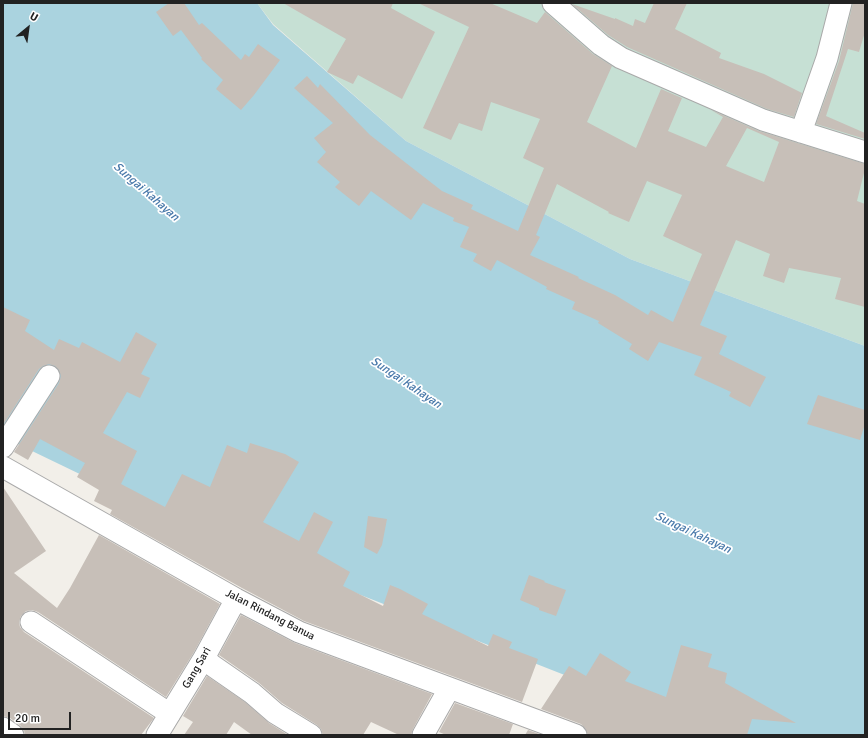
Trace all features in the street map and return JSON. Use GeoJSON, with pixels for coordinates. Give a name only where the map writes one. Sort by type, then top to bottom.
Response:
{"type":"FeatureCollection","features":[{"type":"Feature","properties":{"kind":"street"},"geometry":{"type":"LineString","coordinates":[[553,3],[595,40],[621,58],[763,120],[865,152]]}},
{"type":"Feature","properties":{"kind":"street"},"geometry":{"type":"LineString","coordinates":[[801,132],[827,58],[841,3]]}},
{"type":"Feature","properties":{"kind":"street"},"geometry":{"type":"LineString","coordinates":[[3,446],[49,376]]}},
{"type":"Feature","properties":{"kind":"street","name":"Jalan Rindang Banua"},"geometry":{"type":"LineString","coordinates":[[3,467],[236,599],[299,632],[576,735]]}},
{"type":"Feature","properties":{"kind":"street","name":"Gang Sari"},"geometry":{"type":"LineString","coordinates":[[167,727],[236,599]]}},
{"type":"Feature","properties":{"kind":"street"},"geometry":{"type":"LineString","coordinates":[[31,622],[167,727]]}},
{"type":"Feature","properties":{"kind":"street"},"geometry":{"type":"LineString","coordinates":[[204,658],[213,666],[252,692],[275,713],[311,735]]}},
{"type":"Feature","properties":{"kind":"street"},"geometry":{"type":"LineString","coordinates":[[425,734],[449,689]]}},
{"type":"Feature","properties":{"kind":"street"},"geometry":{"type":"LineString","coordinates":[[3,728],[13,735]]}},
{"type":"Feature","properties":{"kind":"green space"},"geometry":{"type":"Polygon","coordinates":[[[257,3],[865,3],[865,346],[630,259],[406,141],[273,24],[257,3]]]}},
{"type":"Feature","properties":{"kind":"water","name":"Sungai Kahayan"},"geometry":{"type":"Polygon","coordinates":[[[3,3],[257,3],[273,25],[406,141],[630,259],[865,346],[865,735],[727,735],[585,683],[200,532],[3,437],[3,3]]]}},
{"type":"Feature","properties":{"kind":"building"},"geometry":{"type":"Polygon","coordinates":[[[169,3],[184,3],[199,25],[202,23],[241,60],[245,54],[249,57],[258,44],[280,60],[241,110],[216,89],[223,80],[201,59],[202,58],[181,30],[173,36],[156,12],[169,3]]]}},
{"type":"Feature","properties":{"kind":"building"},"geometry":{"type":"Polygon","coordinates":[[[283,3],[393,3],[391,8],[435,32],[402,99],[358,75],[353,84],[327,72],[346,39],[283,3]]]}},
{"type":"Feature","properties":{"kind":"building"},"geometry":{"type":"Polygon","coordinates":[[[418,3],[490,3],[537,23],[545,12],[593,54],[612,66],[587,122],[636,148],[661,89],[682,98],[668,131],[706,147],[723,117],[711,110],[759,131],[865,164],[857,201],[865,204],[865,307],[835,299],[841,278],[789,268],[784,283],[763,276],[770,254],[736,240],[700,325],[727,336],[719,354],[766,377],[750,407],[729,396],[731,392],[694,375],[702,357],[659,342],[648,361],[629,349],[632,344],[598,323],[599,321],[572,309],[575,302],[546,289],[547,287],[497,260],[491,271],[473,261],[477,254],[460,247],[469,227],[453,221],[454,218],[423,203],[411,220],[371,191],[359,206],[335,187],[340,182],[317,162],[326,152],[314,138],[333,123],[294,88],[307,76],[318,88],[320,84],[370,135],[442,191],[473,205],[471,209],[518,231],[544,168],[523,158],[540,119],[491,102],[482,131],[459,123],[451,140],[423,128],[469,27],[418,3]],[[747,128],[726,166],[764,182],[779,142],[747,128]],[[647,181],[629,222],[608,213],[609,212],[557,184],[536,235],[540,237],[530,255],[615,295],[648,315],[651,310],[673,322],[702,254],[663,236],[682,195],[647,181]]]}},
{"type":"Feature","properties":{"kind":"building"},"geometry":{"type":"Polygon","coordinates":[[[654,3],[687,3],[675,29],[721,53],[719,58],[764,74],[802,93],[794,117],[767,109],[627,47],[608,35],[572,4],[615,18],[633,26],[635,19],[645,23],[654,3]]]}},
{"type":"Feature","properties":{"kind":"building"},"geometry":{"type":"Polygon","coordinates":[[[853,3],[865,3],[865,32],[859,52],[848,49],[826,116],[865,133],[865,139],[816,124],[839,61],[853,3]]]}},
{"type":"Feature","properties":{"kind":"building"},"geometry":{"type":"Polygon","coordinates":[[[3,307],[30,320],[25,331],[54,350],[59,339],[79,348],[82,342],[120,362],[136,332],[157,344],[141,374],[150,378],[140,398],[127,392],[103,433],[137,451],[121,484],[165,507],[182,474],[210,487],[227,445],[247,453],[250,443],[285,454],[299,462],[263,522],[299,541],[314,512],[333,522],[317,553],[350,572],[343,586],[383,606],[390,585],[428,604],[422,614],[488,646],[493,634],[512,642],[509,648],[538,659],[522,702],[304,621],[110,514],[112,510],[94,501],[99,490],[77,477],[85,463],[40,439],[28,460],[14,452],[59,383],[61,376],[59,370],[55,366],[49,364],[39,369],[3,425],[3,307]]]}},
{"type":"Feature","properties":{"kind":"building"},"geometry":{"type":"Polygon","coordinates":[[[818,395],[865,410],[865,424],[860,440],[807,424],[818,395]]]}},
{"type":"Feature","properties":{"kind":"building"},"geometry":{"type":"Polygon","coordinates":[[[3,487],[46,551],[14,573],[57,608],[70,588],[99,535],[220,604],[194,652],[166,697],[38,612],[32,610],[26,611],[21,616],[19,622],[20,627],[24,632],[154,718],[141,735],[25,735],[24,730],[20,725],[10,718],[3,716],[3,487]]]}},
{"type":"Feature","properties":{"kind":"building"},"geometry":{"type":"Polygon","coordinates":[[[368,516],[387,519],[382,545],[377,554],[364,547],[368,516]]]}},
{"type":"Feature","properties":{"kind":"building"},"geometry":{"type":"Polygon","coordinates":[[[529,575],[566,590],[556,616],[539,610],[539,608],[520,600],[529,575]]]}},
{"type":"Feature","properties":{"kind":"building"},"geometry":{"type":"Polygon","coordinates":[[[241,615],[295,643],[432,694],[411,735],[399,735],[371,722],[363,735],[323,735],[321,729],[317,725],[282,703],[259,683],[219,655],[241,615]]]}},
{"type":"Feature","properties":{"kind":"building"},"geometry":{"type":"Polygon","coordinates":[[[681,645],[712,654],[708,667],[727,673],[725,683],[796,723],[752,719],[747,735],[588,735],[585,728],[581,724],[541,709],[569,666],[586,676],[600,653],[631,672],[625,681],[666,697],[681,645]]]}},
{"type":"Feature","properties":{"kind":"building"},"geometry":{"type":"Polygon","coordinates":[[[207,676],[245,702],[269,723],[288,735],[252,735],[234,722],[226,735],[184,735],[193,722],[183,716],[207,676]]]}},
{"type":"Feature","properties":{"kind":"building"},"geometry":{"type":"Polygon","coordinates":[[[455,703],[513,724],[509,735],[446,735],[439,732],[455,703]]]}},
{"type":"Feature","properties":{"kind":"building"},"geometry":{"type":"Polygon","coordinates":[[[528,730],[542,735],[525,735],[528,730]]]}}]}
